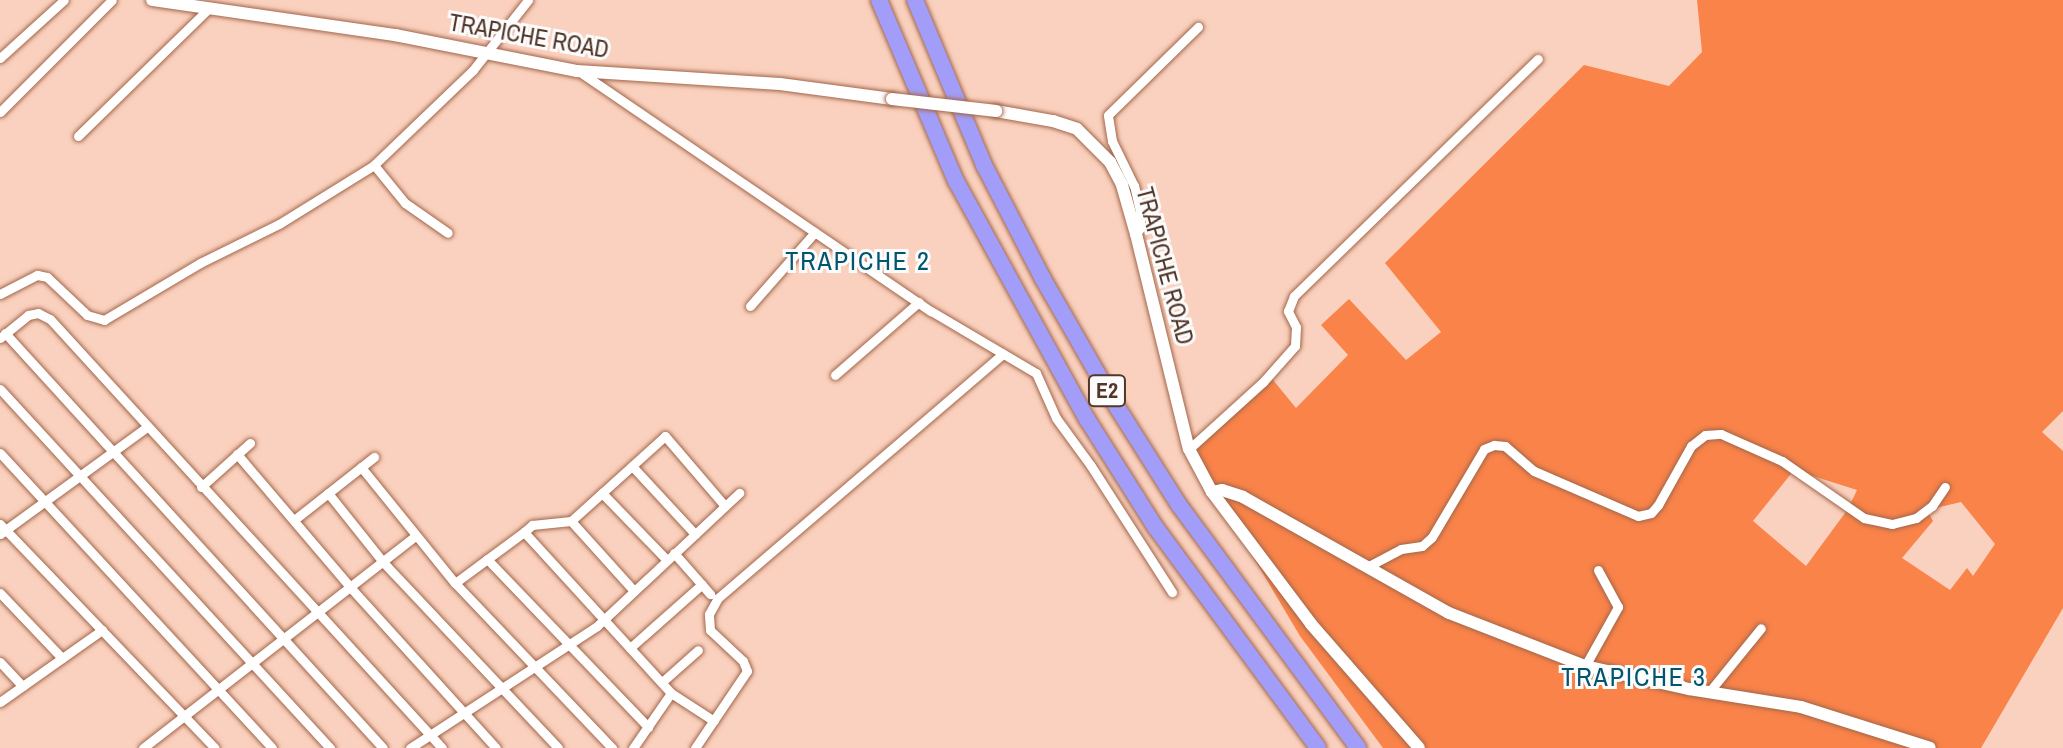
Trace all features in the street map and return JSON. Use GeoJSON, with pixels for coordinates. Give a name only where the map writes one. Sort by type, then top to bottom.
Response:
{"type":"FeatureCollection","features":[{"type":"Feature","properties":{"kind":"highway","name":"E2"},"geometry":{"type":"LineString","coordinates":[[879,0],[956,181],[1087,419],[1156,528],[1318,748]]}},
{"type":"Feature","properties":{"kind":"highway","name":"E2"},"geometry":{"type":"LineString","coordinates":[[915,0],[985,167],[1043,279],[1112,399],[1179,505],[1358,748]]}},
{"type":"Feature","properties":{"kind":"street"},"geometry":{"type":"LineString","coordinates":[[0,58],[64,0]]}},
{"type":"Feature","properties":{"kind":"street"},"geometry":{"type":"LineString","coordinates":[[0,112],[112,0]]}},
{"type":"Feature","properties":{"kind":"street","name":"TRAPICHE ROAD"},"geometry":{"type":"LineString","coordinates":[[152,0],[395,35],[577,71],[780,84],[996,111],[1053,121],[1077,129],[1110,162],[1122,185],[1189,449],[1212,492],[1311,624],[1419,748]]}},
{"type":"Feature","properties":{"kind":"street"},"geometry":{"type":"LineString","coordinates":[[0,294],[37,275],[47,277],[87,315],[104,320],[200,263],[279,224],[374,165],[488,53],[528,0]]}},
{"type":"Feature","properties":{"kind":"street"},"geometry":{"type":"LineString","coordinates":[[78,136],[208,9]]}},
{"type":"Feature","properties":{"kind":"street"},"geometry":{"type":"LineString","coordinates":[[1136,234],[1140,228],[1140,211],[1134,186],[1112,141],[1108,115],[1198,27]]}},
{"type":"Feature","properties":{"kind":"street"},"geometry":{"type":"LineString","coordinates":[[1189,449],[1263,382],[1295,346],[1296,327],[1288,311],[1294,296],[1538,59]]}},
{"type":"Feature","properties":{"kind":"street"},"geometry":{"type":"LineString","coordinates":[[577,71],[919,302],[1036,373],[1056,418],[1091,466],[1172,592]]}},
{"type":"Feature","properties":{"kind":"street"},"geometry":{"type":"LineString","coordinates":[[374,165],[405,203],[448,233]]}},
{"type":"Feature","properties":{"kind":"street"},"geometry":{"type":"LineString","coordinates":[[750,306],[815,232]]}},
{"type":"Feature","properties":{"kind":"street"},"geometry":{"type":"LineString","coordinates":[[835,375],[919,302]]}},
{"type":"Feature","properties":{"kind":"street"},"geometry":{"type":"LineString","coordinates":[[383,748],[114,451],[3,335],[28,315],[38,313],[50,319],[442,748]]}},
{"type":"Feature","properties":{"kind":"street"},"geometry":{"type":"LineString","coordinates":[[695,748],[747,671],[743,661],[710,630],[709,614],[718,598],[1003,354]]}},
{"type":"Feature","properties":{"kind":"street"},"geometry":{"type":"LineString","coordinates":[[0,389],[330,748]]}},
{"type":"Feature","properties":{"kind":"street"},"geometry":{"type":"LineString","coordinates":[[147,427],[2,530],[215,748]]}},
{"type":"Feature","properties":{"kind":"street"},"geometry":{"type":"LineString","coordinates":[[1367,567],[1401,549],[1422,546],[1432,537],[1484,449],[1494,445],[1505,446],[1534,471],[1638,516],[1651,513],[1658,505],[1691,446],[1705,435],[1721,434],[1782,461],[1864,518],[1892,524],[1916,518],[1932,506],[1945,487]]}},
{"type":"Feature","properties":{"kind":"street"},"geometry":{"type":"LineString","coordinates":[[455,583],[532,525],[571,521],[665,436],[725,506]]}},
{"type":"Feature","properties":{"kind":"street"},"geometry":{"type":"LineString","coordinates":[[201,487],[250,443]]}},
{"type":"Feature","properties":{"kind":"street"},"geometry":{"type":"LineString","coordinates":[[0,453],[272,748]]}},
{"type":"Feature","properties":{"kind":"street"},"geometry":{"type":"LineString","coordinates":[[237,454],[350,587],[496,748]]}},
{"type":"Feature","properties":{"kind":"street"},"geometry":{"type":"LineString","coordinates":[[294,520],[374,457]]}},
{"type":"Feature","properties":{"kind":"street"},"geometry":{"type":"LineString","coordinates":[[632,466],[695,534]]}},
{"type":"Feature","properties":{"kind":"street"},"geometry":{"type":"LineString","coordinates":[[361,467],[455,583],[532,668],[612,748]]}},
{"type":"Feature","properties":{"kind":"street"},"geometry":{"type":"LineString","coordinates":[[1212,492],[1222,490],[1243,497],[1449,613],[1585,666],[1709,692],[1801,707],[1930,748]]}},
{"type":"Feature","properties":{"kind":"street"},"geometry":{"type":"LineString","coordinates":[[328,493],[383,562],[558,748]]}},
{"type":"Feature","properties":{"kind":"street"},"geometry":{"type":"LineString","coordinates":[[602,493],[710,594]]}},
{"type":"Feature","properties":{"kind":"street"},"geometry":{"type":"LineString","coordinates":[[410,748],[604,619],[739,493]]}},
{"type":"Feature","properties":{"kind":"street"},"geometry":{"type":"LineString","coordinates":[[571,521],[634,591]]}},
{"type":"Feature","properties":{"kind":"street"},"geometry":{"type":"LineString","coordinates":[[524,532],[671,693],[714,721]]}},
{"type":"Feature","properties":{"kind":"street"},"geometry":{"type":"LineString","coordinates":[[143,748],[415,536]]}},
{"type":"Feature","properties":{"kind":"street"},"geometry":{"type":"LineString","coordinates":[[487,559],[648,727]]}},
{"type":"Feature","properties":{"kind":"street"},"geometry":{"type":"LineString","coordinates":[[1585,666],[1618,607],[1598,570]]}},
{"type":"Feature","properties":{"kind":"street"},"geometry":{"type":"LineString","coordinates":[[630,648],[702,584]]}},
{"type":"Feature","properties":{"kind":"street"},"geometry":{"type":"LineString","coordinates":[[2,598],[62,658]]}},
{"type":"Feature","properties":{"kind":"street"},"geometry":{"type":"LineString","coordinates":[[1709,692],[1761,628]]}},
{"type":"Feature","properties":{"kind":"street"},"geometry":{"type":"LineString","coordinates":[[0,702],[102,630]]}},
{"type":"Feature","properties":{"kind":"street"},"geometry":{"type":"LineString","coordinates":[[662,682],[698,650]]}},
{"type":"Feature","properties":{"kind":"street"},"geometry":{"type":"LineString","coordinates":[[0,662],[22,686]]}},
{"type":"Feature","properties":{"kind":"street"},"geometry":{"type":"LineString","coordinates":[[633,748],[671,693]]}},
{"type":"Feature","properties":{"kind":"street"},"geometry":{"type":"LineString","coordinates":[[154,739],[161,748]]}},
{"type":"Feature","properties":{"kind":"shaded area"},"geometry":{"type":"Polygon","coordinates":[[[1697,0],[2063,0],[2063,411],[2042,432],[2063,451],[2063,608],[1981,748],[1383,748],[1300,636],[1189,449],[1269,375],[1296,408],[1348,355],[1321,325],[1349,299],[1406,360],[1441,332],[1385,263],[1584,65],[1669,86],[1702,52],[1697,0]],[[1794,470],[1753,521],[1806,566],[1848,509],[1857,490],[1794,470]],[[1961,502],[1927,510],[1933,521],[1902,558],[1950,590],[1967,568],[1973,576],[1995,544],[1961,502]]]}},
{"type":"Feature","properties":{"kind":"district","name":"TRAPICHE 2"},"geometry":{"type":"Point","coordinates":[858,261]}},
{"type":"Feature","properties":{"kind":"district","name":"TRAPICHE 3"},"geometry":{"type":"Point","coordinates":[1634,677]}}]}
